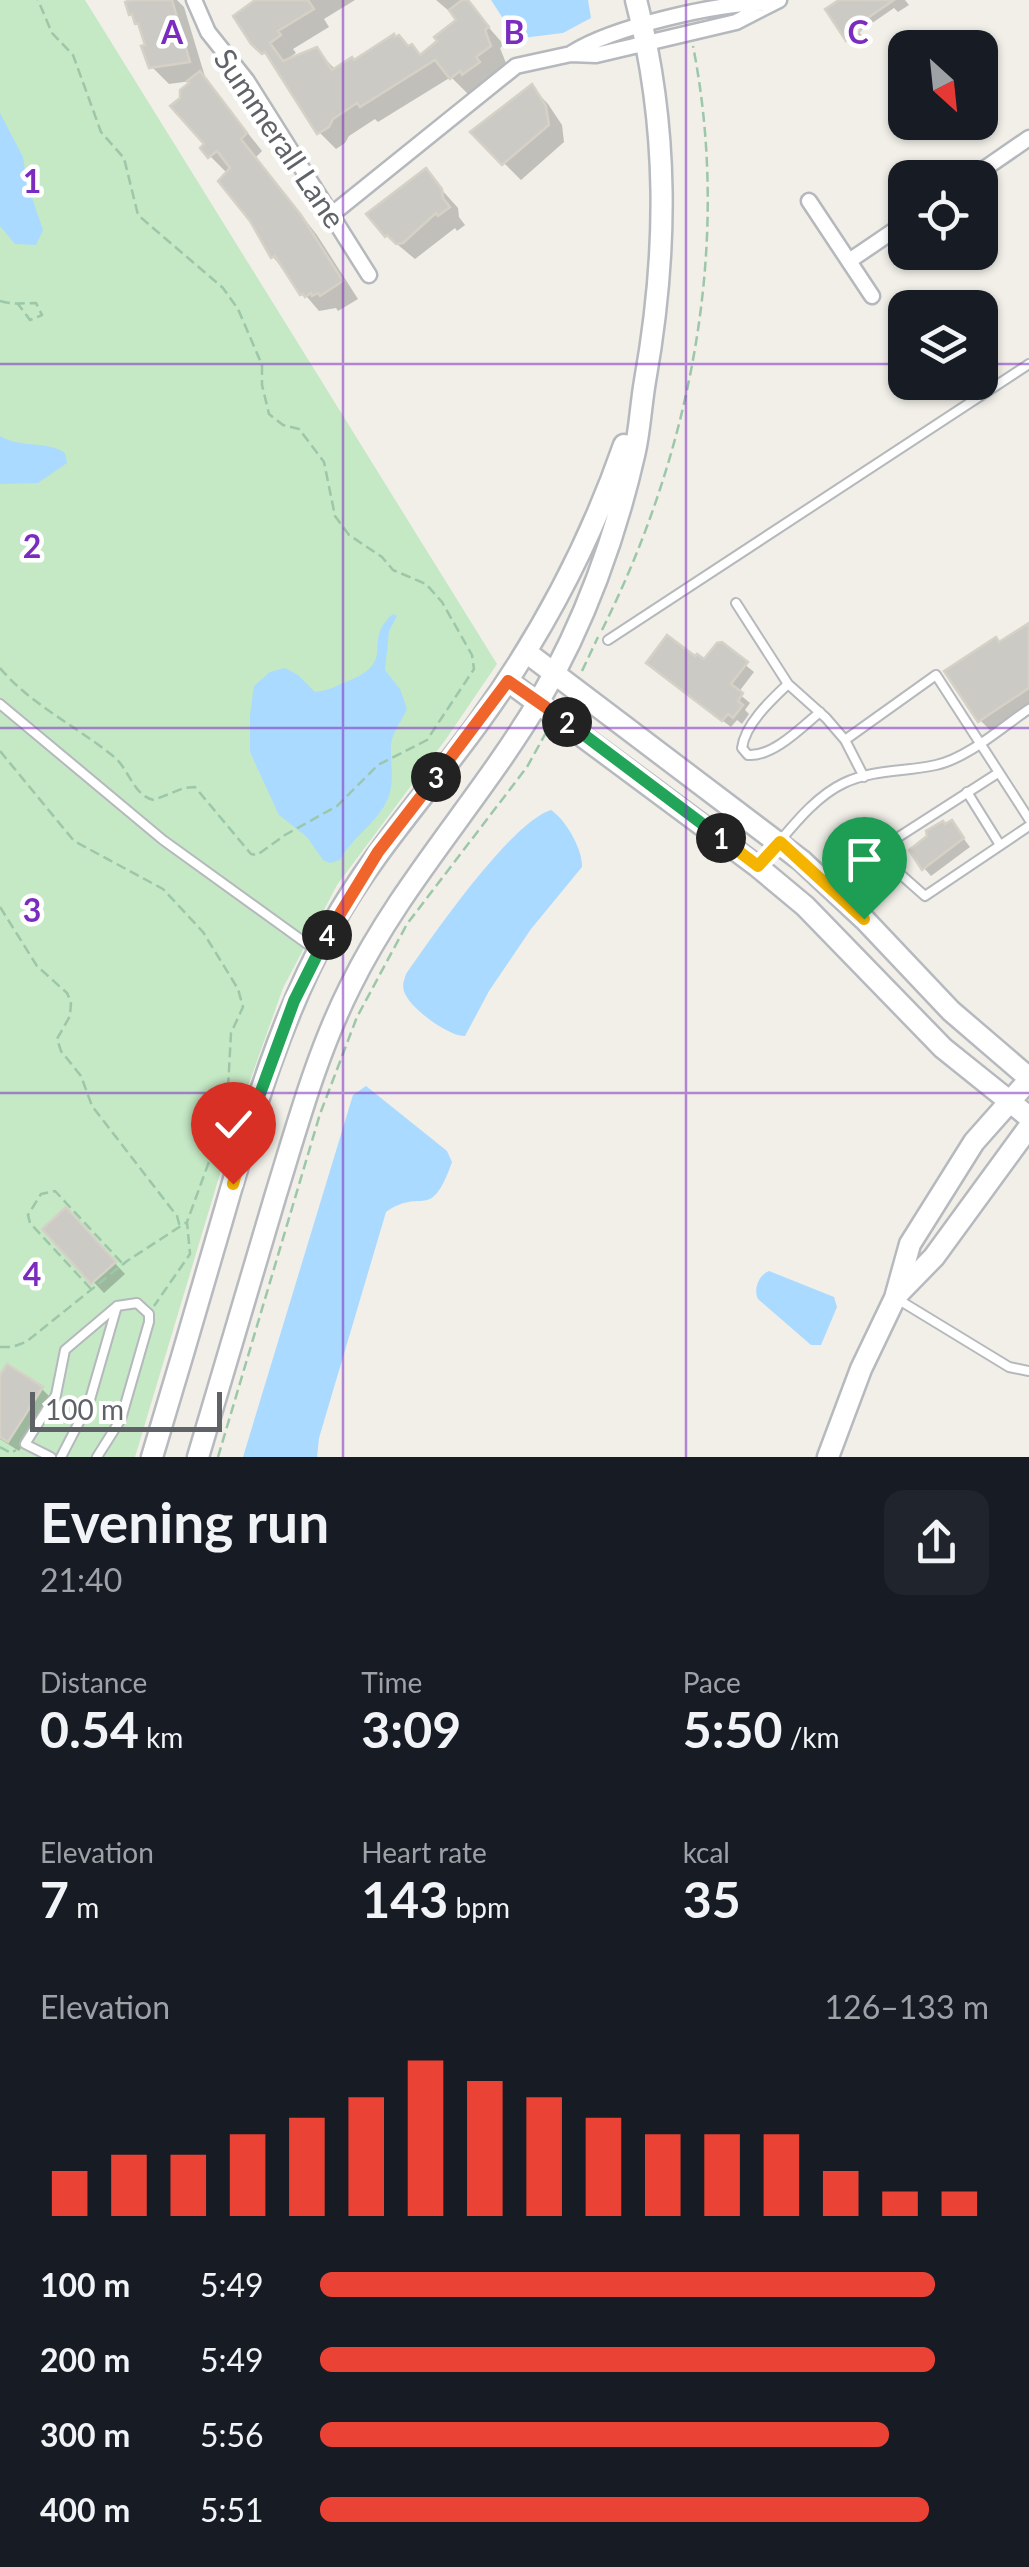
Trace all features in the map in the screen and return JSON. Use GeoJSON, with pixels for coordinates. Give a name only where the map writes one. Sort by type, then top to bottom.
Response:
{"type":"FeatureCollection","features":[{"type":"Feature","properties":{"kind":"street","name":"Summerall Lane"},"geometry":{"type":"LineString","coordinates":[[194,0],[208,32],[246,81],[369,275]]}},
{"type":"Feature","properties":{"kind":"street"},"geometry":{"type":"LineString","coordinates":[[198,1457],[305,1097],[339,1009],[395,906],[538,702],[586,602],[616,521],[635,449],[656,321],[664,185],[657,102],[636,0]]}},
{"type":"Feature","properties":{"kind":"street"},"geometry":{"type":"LineString","coordinates":[[331,214],[510,70],[571,54],[595,38],[645,35],[733,3],[774,1]]}},
{"type":"Feature","properties":{"kind":"street"},"geometry":{"type":"LineString","coordinates":[[998,160],[1029,138]]}},
{"type":"Feature","properties":{"kind":"street"},"geometry":{"type":"LineString","coordinates":[[809,201],[872,296]]}},
{"type":"Feature","properties":{"kind":"street"},"geometry":{"type":"LineString","coordinates":[[849,261],[888,235]]}},
{"type":"Feature","properties":{"kind":"street"},"geometry":{"type":"LineString","coordinates":[[152,1457],[270,1062],[318,952],[378,852],[526,652],[589,536],[645,383]]}},
{"type":"Feature","properties":{"kind":"street"},"geometry":{"type":"LineString","coordinates":[[526,652],[780,842],[842,897],[960,1019],[1029,1079],[974,1142],[910,1244],[895,1298],[861,1370],[828,1457]]}},
{"type":"Feature","properties":{"kind":"street"},"geometry":{"type":"LineString","coordinates":[[508,681],[758,866],[805,906],[943,1048],[1029,1117]]}},
{"type":"Feature","properties":{"kind":"street"},"geometry":{"type":"LineString","coordinates":[[895,1298],[934,1257],[1029,1127]]}},
{"type":"Feature","properties":{"kind":"lane"},"geometry":{"type":"LineString","coordinates":[[608,640],[1029,364]]}},
{"type":"Feature","properties":{"kind":"lane"},"geometry":{"type":"LineString","coordinates":[[736,603],[788,684],[845,740],[864,776]]}},
{"type":"Feature","properties":{"kind":"lane"},"geometry":{"type":"LineString","coordinates":[[845,740],[936,675],[998,772],[1029,822],[925,896],[890,865],[883,847],[998,772]]}},
{"type":"Feature","properties":{"kind":"lane"},"geometry":{"type":"LineString","coordinates":[[788,684],[744,738],[742,748],[748,755],[768,750],[820,712]]}},
{"type":"Feature","properties":{"kind":"lane"},"geometry":{"type":"LineString","coordinates":[[0,704],[163,840],[318,952]]}},
{"type":"Feature","properties":{"kind":"lane"},"geometry":{"type":"LineString","coordinates":[[758,866],[813,806],[842,784],[864,776],[939,765],[1029,709]]}},
{"type":"Feature","properties":{"kind":"lane"},"geometry":{"type":"LineString","coordinates":[[967,792],[1000,845]]}},
{"type":"Feature","properties":{"kind":"lane"},"geometry":{"type":"LineString","coordinates":[[895,1298],[1009,1367],[1029,1371]]}},
{"type":"Feature","properties":{"kind":"lane"},"geometry":{"type":"LineString","coordinates":[[51,1457],[26,1444],[56,1395],[65,1350],[117,1306],[138,1303],[149,1314],[150,1322],[121,1419],[97,1457]]}},
{"type":"Feature","properties":{"kind":"lane"},"geometry":{"type":"LineString","coordinates":[[61,1457],[89,1403],[117,1306]]}},
{"type":"Feature","properties":{"kind":"path"},"geometry":{"type":"LineString","coordinates":[[0,668],[82,736],[113,756],[147,799],[195,787],[252,854],[257,855],[285,834],[337,806],[366,774],[422,744],[471,677],[472,656],[442,602],[426,584],[393,570],[382,557],[349,535],[335,516],[324,462],[298,429],[269,414],[262,365],[238,310],[223,288],[138,215],[124,158],[101,132],[72,55],[52,33],[38,0]]}},
{"type":"Feature","properties":{"kind":"path"},"geometry":{"type":"LineString","coordinates":[[0,301],[36,303],[42,314],[30,320],[18,304]]}},
{"type":"Feature","properties":{"kind":"path"},"geometry":{"type":"LineString","coordinates":[[218,1457],[320,1114],[356,1017],[407,924],[528,767],[542,739]]}},
{"type":"Feature","properties":{"kind":"path"},"geometry":{"type":"LineString","coordinates":[[0,751],[74,841],[163,889],[202,932],[238,989],[243,1006],[232,1033],[230,1118],[211,1155],[186,1222],[190,1254],[149,1314]]}},
{"type":"Feature","properties":{"kind":"path"},"geometry":{"type":"LineString","coordinates":[[0,907],[37,966],[67,993],[70,1016],[58,1039],[61,1050],[81,1076],[92,1106],[177,1216],[180,1227]]}},
{"type":"Feature","properties":{"kind":"path"},"geometry":{"type":"LineString","coordinates":[[92,1290],[30,1222],[28,1216],[41,1194],[55,1190],[123,1264]]}},
{"type":"Feature","properties":{"kind":"path"},"geometry":{"type":"LineString","coordinates":[[0,1347],[12,1348],[26,1342],[123,1264],[186,1222]]}},
{"type":"Feature","properties":{"kind":"path"},"geometry":{"type":"LineString","coordinates":[[0,1447],[11,1454],[26,1444]]}},
{"type":"Feature","properties":{"kind":"green space"},"geometry":{"type":"Polygon","coordinates":[[[0,0],[85,0],[497,664],[337,885],[283,988],[237,1117],[135,1457],[0,1457],[0,0]]]}},
{"type":"Feature","properties":{"kind":"water"},"geometry":{"type":"Polygon","coordinates":[[[491,0],[588,0],[591,18],[563,33],[522,38],[513,34],[491,0]]]}},
{"type":"Feature","properties":{"kind":"water"},"geometry":{"type":"Polygon","coordinates":[[[0,113],[23,157],[27,183],[43,230],[36,245],[15,244],[0,226],[0,113]]]}},
{"type":"Feature","properties":{"kind":"water"},"geometry":{"type":"Polygon","coordinates":[[[0,436],[58,449],[65,453],[67,463],[38,483],[0,484],[0,436]]]}},
{"type":"Feature","properties":{"kind":"water"},"geometry":{"type":"Polygon","coordinates":[[[393,614],[397,616],[389,631],[385,670],[400,689],[407,709],[391,744],[390,792],[384,807],[340,860],[330,863],[323,860],[307,837],[279,815],[250,752],[254,686],[270,672],[285,668],[315,692],[362,674],[376,659],[379,633],[393,614]]]}},
{"type":"Feature","properties":{"kind":"water"},"geometry":{"type":"Polygon","coordinates":[[[551,810],[572,836],[582,867],[531,929],[489,991],[465,1036],[449,1032],[407,998],[403,986],[406,974],[494,858],[534,819],[551,810]]]}},
{"type":"Feature","properties":{"kind":"water"},"geometry":{"type":"Polygon","coordinates":[[[366,1086],[447,1151],[452,1162],[438,1192],[431,1198],[386,1212],[319,1438],[317,1457],[243,1457],[353,1095],[366,1086]]]}},
{"type":"Feature","properties":{"kind":"water"},"geometry":{"type":"Polygon","coordinates":[[[769,1271],[834,1297],[837,1307],[821,1345],[811,1345],[758,1299],[758,1283],[769,1271]]]}},
{"type":"Feature","properties":{"kind":"building"},"geometry":{"type":"Polygon","coordinates":[[[172,0],[190,62],[149,68],[138,23],[129,15],[125,2],[172,0]]]}},
{"type":"Feature","properties":{"kind":"building"},"geometry":{"type":"Polygon","coordinates":[[[255,0],[308,0],[314,9],[278,31],[281,35],[270,43],[283,61],[317,47],[332,70],[394,34],[408,46],[412,44],[420,55],[437,41],[434,37],[456,20],[449,10],[462,0],[468,0],[489,27],[485,30],[491,46],[476,57],[480,62],[462,75],[460,71],[450,79],[435,60],[360,107],[357,103],[317,134],[265,52],[262,54],[251,44],[233,16],[255,0]]]}},
{"type":"Feature","properties":{"kind":"building"},"geometry":{"type":"Polygon","coordinates":[[[839,0],[894,0],[856,26],[860,31],[846,41],[825,9],[839,0]]]}},
{"type":"Feature","properties":{"kind":"building"},"geometry":{"type":"Polygon","coordinates":[[[200,71],[247,133],[241,139],[301,215],[343,281],[320,296],[300,295],[218,181],[230,168],[217,151],[208,158],[200,148],[204,144],[170,106],[180,98],[180,90],[187,81],[200,71]]]}},
{"type":"Feature","properties":{"kind":"building"},"geometry":{"type":"Polygon","coordinates":[[[532,84],[546,106],[549,125],[502,165],[470,132],[532,84]]]}},
{"type":"Feature","properties":{"kind":"building"},"geometry":{"type":"Polygon","coordinates":[[[426,168],[450,207],[438,216],[436,213],[403,243],[396,244],[366,214],[426,168]]]}},
{"type":"Feature","properties":{"kind":"building"},"geometry":{"type":"Polygon","coordinates":[[[1029,623],[1029,688],[978,722],[944,671],[996,637],[999,642],[1029,623]]]}},
{"type":"Feature","properties":{"kind":"building"},"geometry":{"type":"Polygon","coordinates":[[[667,635],[704,659],[722,642],[748,662],[731,684],[743,693],[738,701],[743,705],[733,718],[728,714],[722,721],[646,663],[667,635]]]}},
{"type":"Feature","properties":{"kind":"building"},"geometry":{"type":"Polygon","coordinates":[[[952,820],[964,838],[922,870],[909,850],[927,836],[926,831],[952,820]]]}},
{"type":"Feature","properties":{"kind":"building"},"geometry":{"type":"Polygon","coordinates":[[[66,1207],[116,1262],[91,1284],[42,1229],[66,1207]]]}},
{"type":"Feature","properties":{"kind":"building"},"geometry":{"type":"Polygon","coordinates":[[[7,1364],[43,1387],[8,1442],[0,1437],[0,1375],[7,1364]]]}},
{"type":"Feature","properties":{"kind":"route"},"geometry":{"type":"LineString","coordinates":[[233,1184],[270,1062],[294,1001],[329,931],[378,852],[508,681],[758,866],[780,842],[864,919]]}}]}
